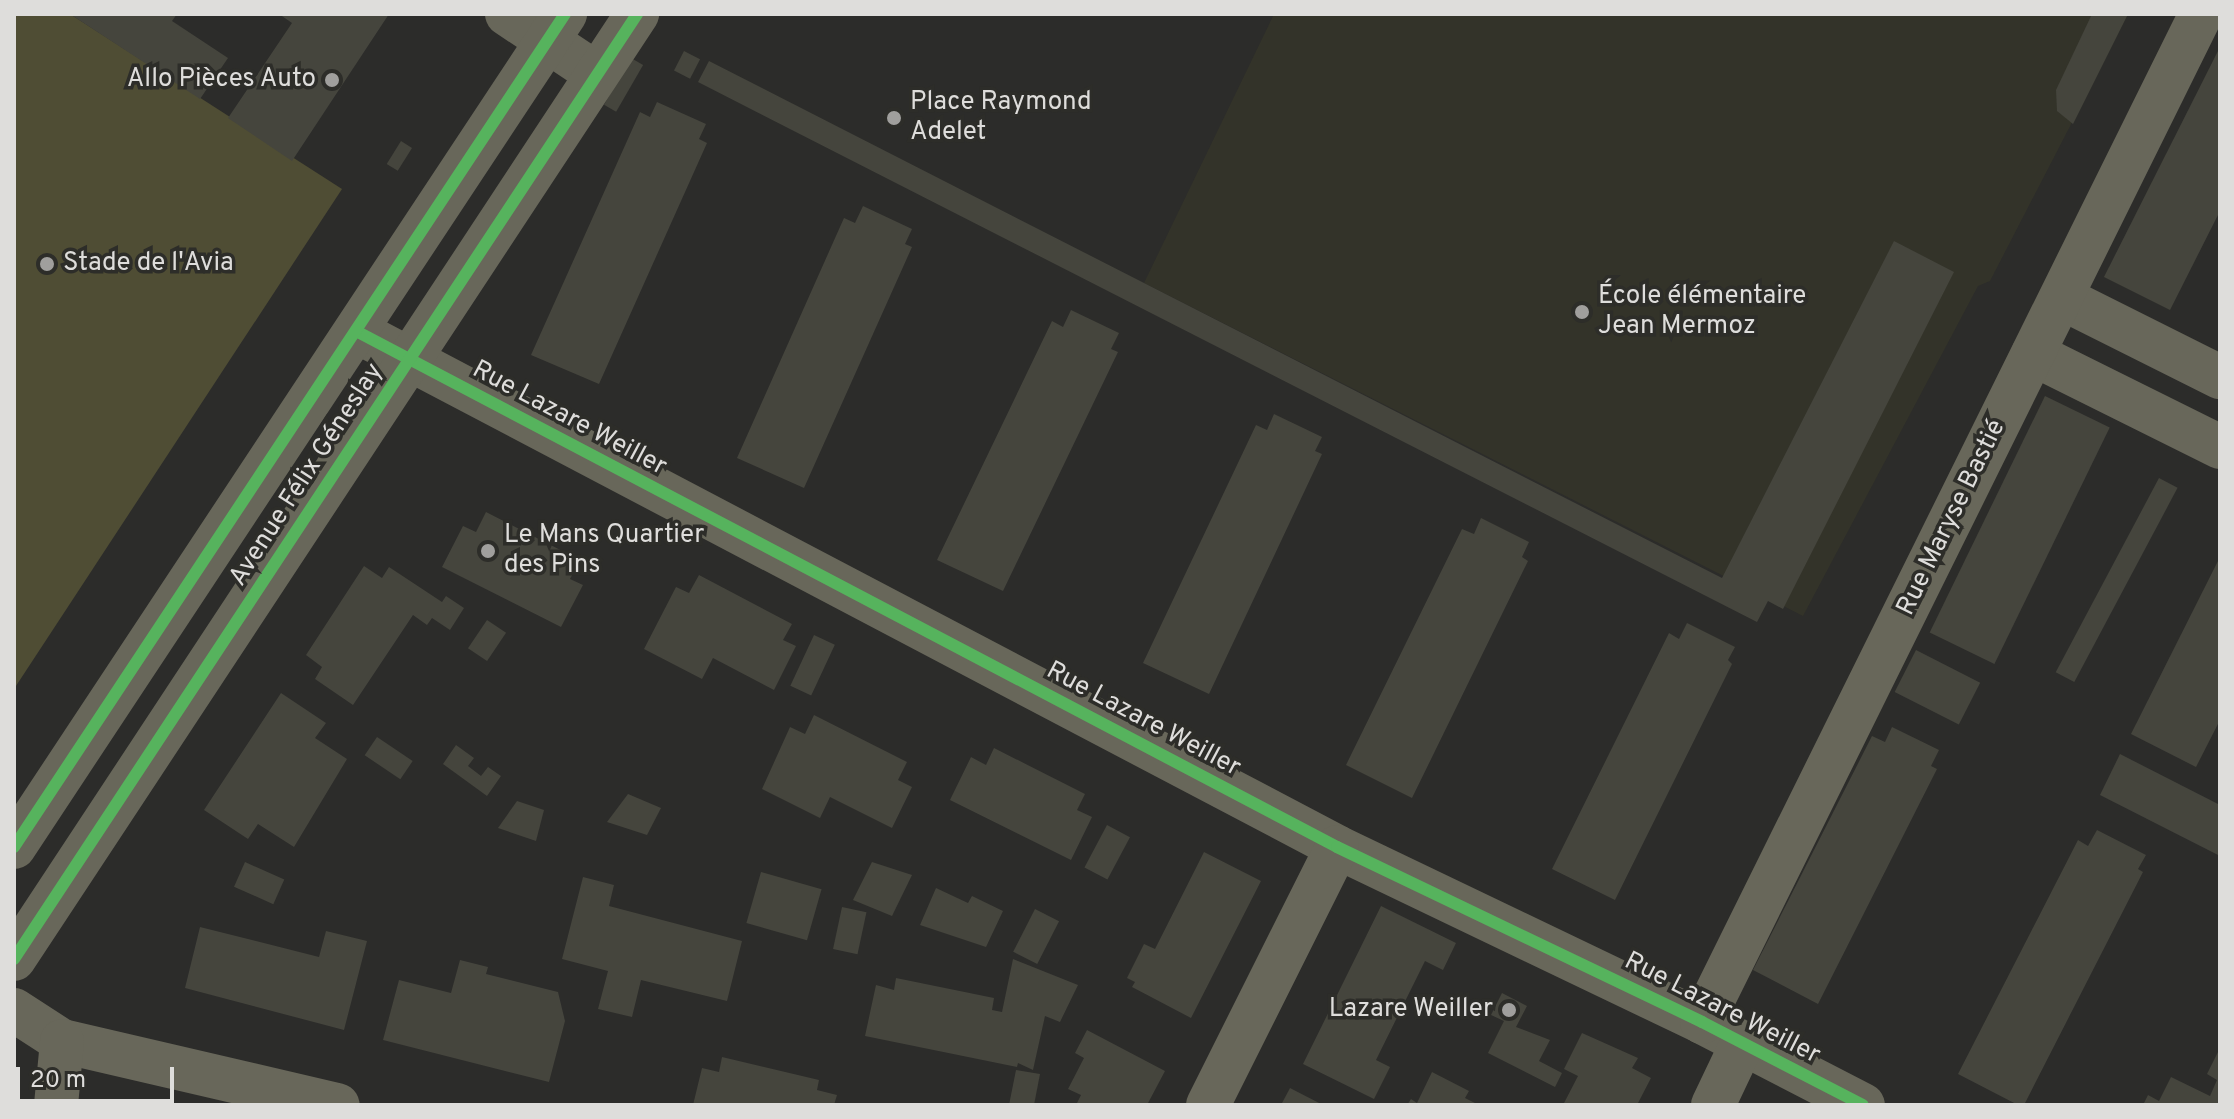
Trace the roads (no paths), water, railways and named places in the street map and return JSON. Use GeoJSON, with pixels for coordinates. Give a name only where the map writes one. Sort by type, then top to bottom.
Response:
{"type":"FeatureCollection","features":[{"type":"Feature","properties":{"kind":"street"},"geometry":{"type":"LineString","coordinates":[[507,14],[556,27],[597,74]]}},
{"type":"Feature","properties":{"kind":"street","name":"Avenue Félix Géneslay"},"geometry":{"type":"LineString","coordinates":[[14,959],[637,14]]}},
{"type":"Feature","properties":{"kind":"street","name":"Rue Maryse Bastié"},"geometry":{"type":"LineString","coordinates":[[1702,1022],[2201,14]]}},
{"type":"Feature","properties":{"kind":"street","name":"Avenue Félix Géneslay"},"geometry":{"type":"LineString","coordinates":[[14,847],[556,27]]}},
{"type":"Feature","properties":{"kind":"street"},"geometry":{"type":"LineString","coordinates":[[2062,298],[2220,377]]}},
{"type":"Feature","properties":{"kind":"street","name":"Rue Lazare Weiller"},"geometry":{"type":"LineString","coordinates":[[356,331],[1337,847],[1702,1022],[1863,1105]]}},
{"type":"Feature","properties":{"kind":"street"},"geometry":{"type":"LineString","coordinates":[[2033,354],[2220,447]]}},
{"type":"Feature","properties":{"kind":"street"},"geometry":{"type":"LineString","coordinates":[[1208,1105],[1337,847]]}},
{"type":"Feature","properties":{"kind":"street"},"geometry":{"type":"LineString","coordinates":[[14,1010],[62,1041],[338,1105]]}},
{"type":"Feature","properties":{"kind":"street"},"geometry":{"type":"LineString","coordinates":[[56,1105],[62,1041]]}},
{"type":"Feature","properties":{"kind":"street"},"geometry":{"type":"LineString","coordinates":[[1713,1105],[1742,1044]]}},
{"type":"Feature","properties":{"kind":"place","name":"Allo Pièces Auto"},"geometry":{"type":"Point","coordinates":[332,80]}},
{"type":"Feature","properties":{"kind":"place","name":"Place Raymond Adelet"},"geometry":{"type":"Point","coordinates":[894,118]}},
{"type":"Feature","properties":{"kind":"place","name":"Stade de l'Avia"},"geometry":{"type":"Point","coordinates":[47,264]}},
{"type":"Feature","properties":{"kind":"place","name":"École élémentaire Jean Mermoz"},"geometry":{"type":"Point","coordinates":[1582,312]}},
{"type":"Feature","properties":{"kind":"place","name":"Le Mans Quartier des Pins"},"geometry":{"type":"Point","coordinates":[488,551]}},
{"type":"Feature","properties":{"kind":"place","name":"Lazare Weiller"},"geometry":{"type":"Point","coordinates":[1509,1010]}}]}
